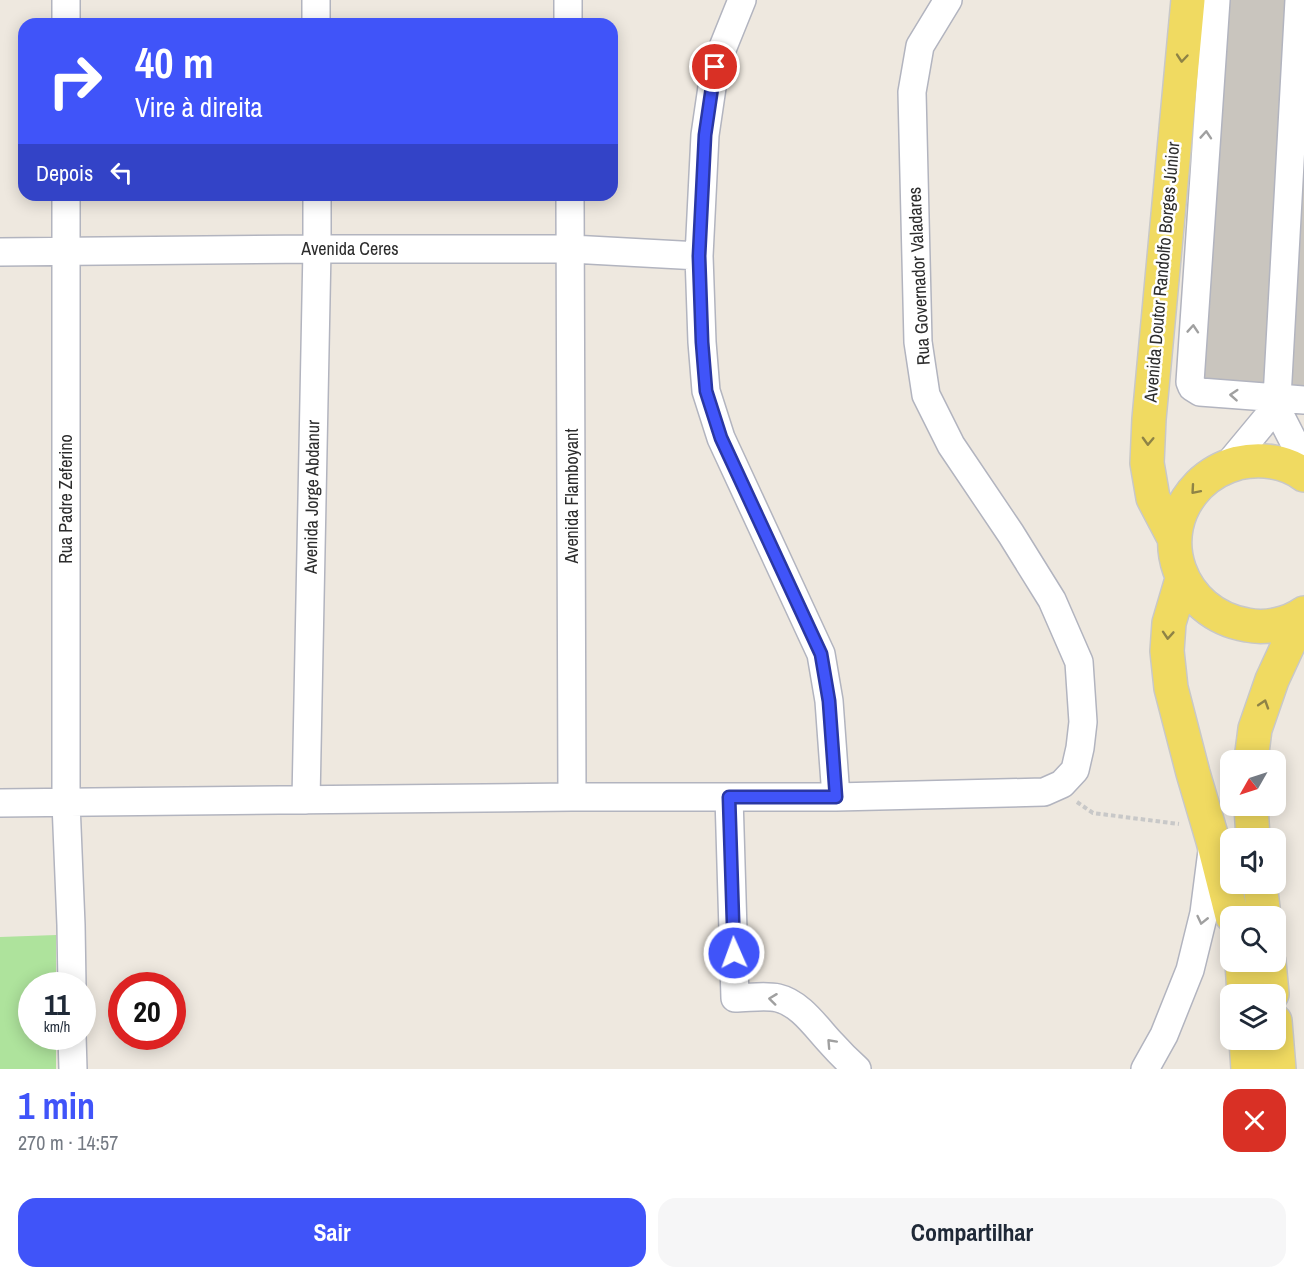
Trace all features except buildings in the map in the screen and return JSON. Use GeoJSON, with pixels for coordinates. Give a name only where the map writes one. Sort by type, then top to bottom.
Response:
{"type":"FeatureCollection","features":[{"type":"Feature","properties":{"kind":"main road","name":"Avenida Doutor Randolfo Borges Júnior"},"geometry":{"type":"LineString","coordinates":[[1174,538],[1153,498],[1147,463],[1149,419],[1188,0]]}},
{"type":"Feature","properties":{"kind":"main road"},"geometry":{"type":"LineString","coordinates":[[1303,614],[1280,624],[1257,627],[1234,623],[1213,614],[1195,598],[1182,579],[1176,559],[1174,538],[1179,515],[1190,494],[1206,477],[1227,466],[1251,460],[1277,462],[1304,475]]}},
{"type":"Feature","properties":{"kind":"main road"},"geometry":{"type":"LineString","coordinates":[[1182,579],[1168,622],[1167,651],[1171,688],[1192,773],[1230,906]]}},
{"type":"Feature","properties":{"kind":"main road"},"geometry":{"type":"LineString","coordinates":[[1252,750],[1255,729],[1272,680],[1303,614]]}},
{"type":"Feature","properties":{"kind":"main road"},"geometry":{"type":"LineString","coordinates":[[1247,1050],[1248,1069]]}},
{"type":"Feature","properties":{"kind":"main road"},"geometry":{"type":"LineString","coordinates":[[1277,1050],[1279,1069]]}},
{"type":"Feature","properties":{"kind":"street"},"geometry":{"type":"LineString","coordinates":[[66,0],[66,18]]}},
{"type":"Feature","properties":{"kind":"street"},"geometry":{"type":"LineString","coordinates":[[316,0],[316,18]]}},
{"type":"Feature","properties":{"kind":"street"},"geometry":{"type":"LineString","coordinates":[[568,0],[568,18]]}},
{"type":"Feature","properties":{"kind":"street"},"geometry":{"type":"LineString","coordinates":[[742,0],[715,67],[705,135],[699,256],[706,391],[721,438],[821,654],[829,701],[836,797]]}},
{"type":"Feature","properties":{"kind":"street","name":"Rua Governador Valadares"},"geometry":{"type":"LineString","coordinates":[[948,0],[920,46],[912,92],[918,342],[926,395],[951,446],[1011,534],[1052,600],[1079,662],[1083,722],[1080,748],[1068,777]]}},
{"type":"Feature","properties":{"kind":"street"},"geometry":{"type":"LineString","coordinates":[[1216,0],[1190,382],[1192,387],[1200,392],[1276,402],[1304,400]]}},
{"type":"Feature","properties":{"kind":"street"},"geometry":{"type":"LineString","coordinates":[[1299,0],[1276,402],[1304,462]]}},
{"type":"Feature","properties":{"kind":"street","name":"Rua Padre Zeferino"},"geometry":{"type":"LineString","coordinates":[[66,201],[66,803],[72,972]]}},
{"type":"Feature","properties":{"kind":"street","name":"Avenida Jorge Abdanur"},"geometry":{"type":"LineString","coordinates":[[306,800],[317,201]]}},
{"type":"Feature","properties":{"kind":"street","name":"Avenida Flamboyant"},"geometry":{"type":"LineString","coordinates":[[570,201],[572,797]]}},
{"type":"Feature","properties":{"kind":"street","name":"Avenida Ceres"},"geometry":{"type":"LineString","coordinates":[[0,252],[571,249],[699,256]]}},
{"type":"Feature","properties":{"kind":"street"},"geometry":{"type":"LineString","coordinates":[[1227,466],[1276,402]]}},
{"type":"Feature","properties":{"kind":"street"},"geometry":{"type":"LineString","coordinates":[[0,803],[572,797],[836,797],[1044,792],[1068,777]]}},
{"type":"Feature","properties":{"kind":"street"},"geometry":{"type":"LineString","coordinates":[[729,797],[735,998],[775,997],[786,1000],[806,1016],[857,1069]]}},
{"type":"Feature","properties":{"kind":"street"},"geometry":{"type":"LineString","coordinates":[[1145,1069],[1164,1035],[1190,970],[1204,913],[1210,831]]}},
{"type":"Feature","properties":{"kind":"street"},"geometry":{"type":"LineString","coordinates":[[72,1050],[73,1069]]}},
{"type":"Feature","properties":{"kind":"path"},"geometry":{"type":"LineString","coordinates":[[1068,777],[1075,800],[1093,813],[1179,824],[1210,831]]}},
{"type":"Feature","properties":{"kind":"green space"},"geometry":{"type":"Polygon","coordinates":[[[56,935],[56,972],[18,972],[18,1050],[56,1050],[56,1069],[0,1069],[0,937],[56,935]]]}},
{"type":"Feature","properties":{"kind":"route"},"geometry":{"type":"LineString","coordinates":[[715,67],[705,135],[699,256],[706,391],[721,438],[821,654],[829,701],[836,797],[729,797],[734,953]]}}]}
